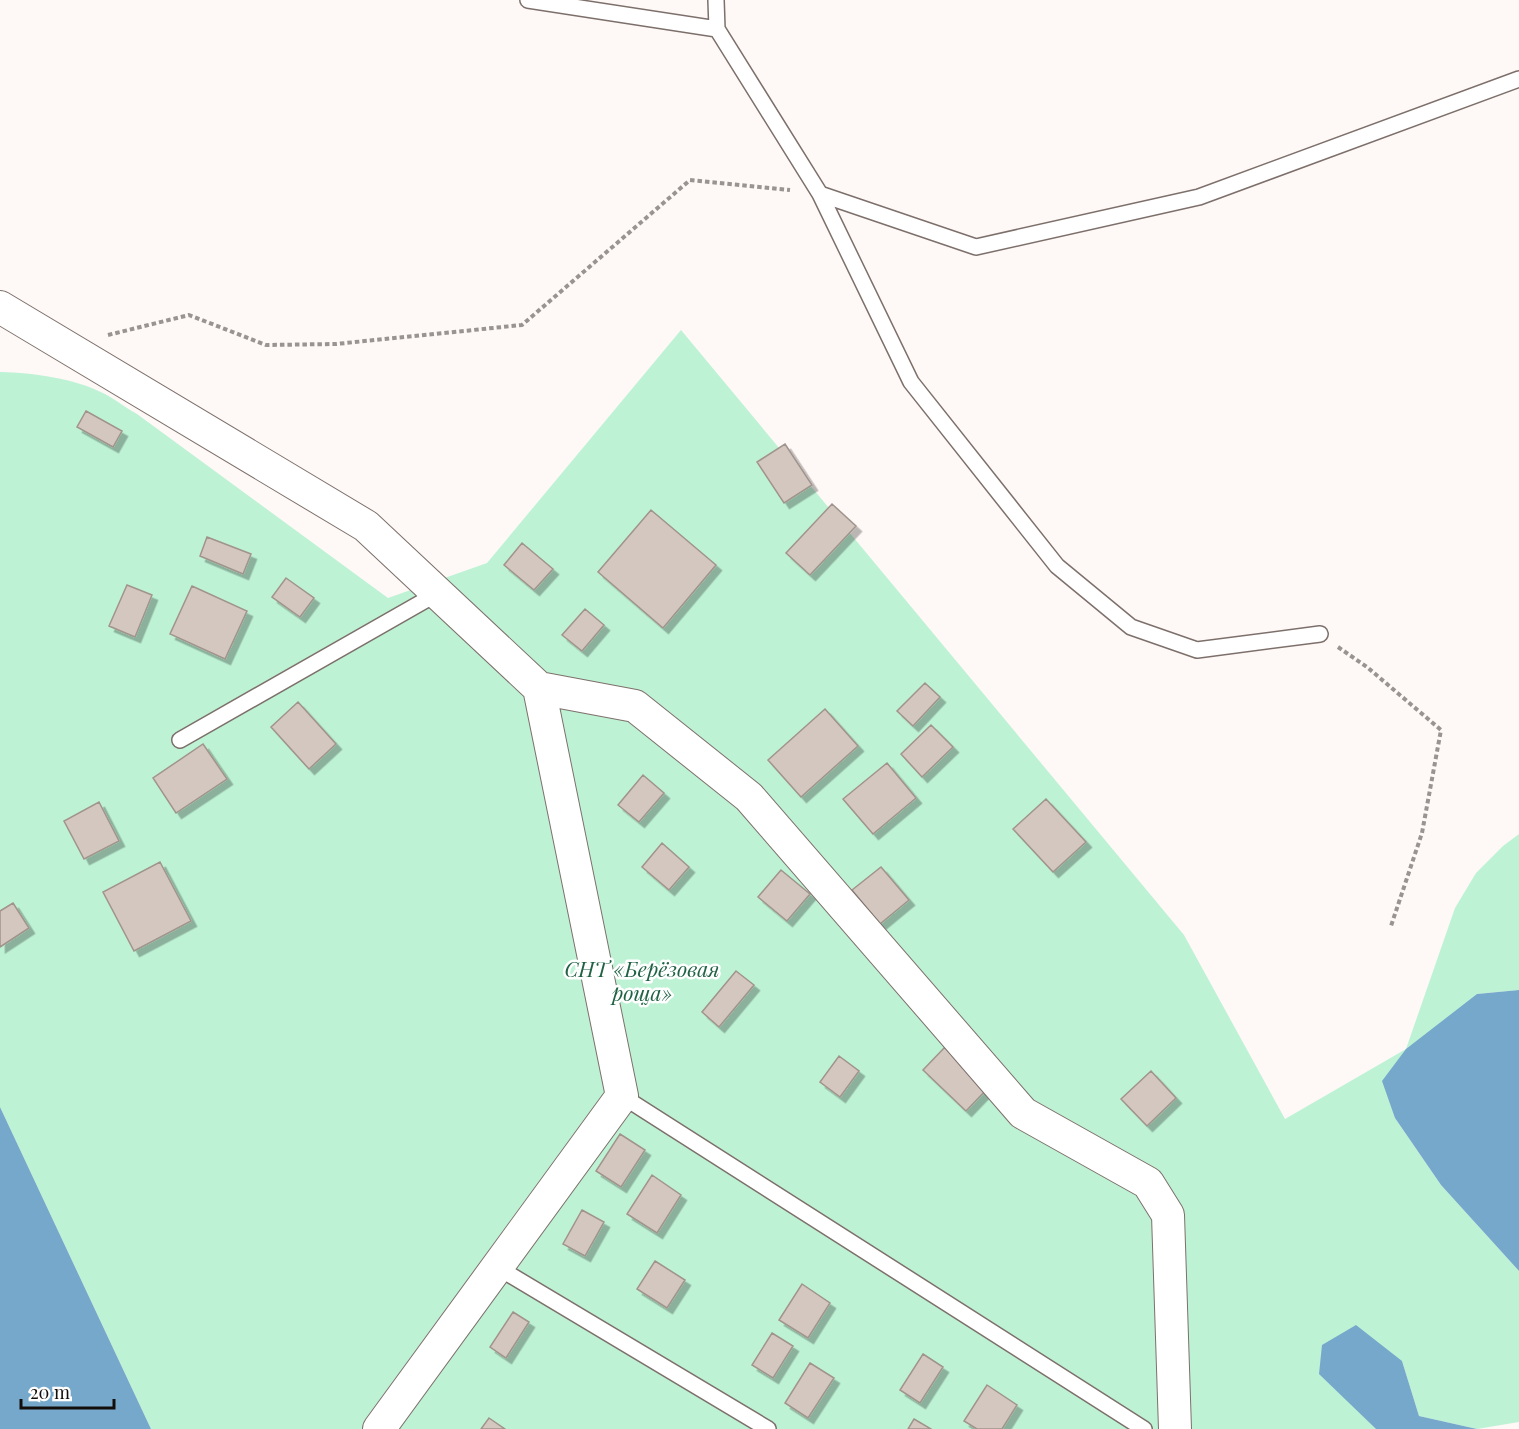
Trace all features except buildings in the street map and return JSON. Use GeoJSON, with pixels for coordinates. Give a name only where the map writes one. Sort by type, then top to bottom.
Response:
{"type":"FeatureCollection","features":[{"type":"Feature","properties":{"kind":"street"},"geometry":{"type":"LineString","coordinates":[[0,307],[366,526],[539,688],[634,706],[749,797],[1023,1113],[1148,1184],[1168,1215],[1175,1429]]}},
{"type":"Feature","properties":{"kind":"street"},"geometry":{"type":"LineString","coordinates":[[379,1429],[622,1095],[539,688]]}},
{"type":"Feature","properties":{"kind":"lane"},"geometry":{"type":"LineString","coordinates":[[528,0],[717,29]]}},
{"type":"Feature","properties":{"kind":"lane"},"geometry":{"type":"LineString","coordinates":[[716,0],[717,29],[820,194],[911,382],[1057,566],[1131,627],[1197,650],[1320,634]]}},
{"type":"Feature","properties":{"kind":"lane"},"geometry":{"type":"LineString","coordinates":[[820,194],[976,247],[1199,197],[1519,79]]}},
{"type":"Feature","properties":{"kind":"lane"},"geometry":{"type":"LineString","coordinates":[[180,740],[438,593]]}},
{"type":"Feature","properties":{"kind":"lane"},"geometry":{"type":"LineString","coordinates":[[622,1095],[1144,1429]]}},
{"type":"Feature","properties":{"kind":"lane"},"geometry":{"type":"LineString","coordinates":[[497,1267],[768,1429]]}},
{"type":"Feature","properties":{"kind":"path"},"geometry":{"type":"LineString","coordinates":[[67,346],[189,315],[266,345],[336,344],[522,326],[690,180],[820,194]]}},
{"type":"Feature","properties":{"kind":"path"},"geometry":{"type":"LineString","coordinates":[[1320,634],[1368,667],[1441,730],[1422,832],[1391,926]]}},
{"type":"Feature","properties":{"kind":"green space","name":"СНТ «Берёзовая роща»"},"geometry":{"type":"Polygon","coordinates":[[[681,330],[1184,935],[1285,1119],[1406,1049],[1455,908],[1476,873],[1503,846],[1519,834],[1519,990],[1477,994],[1395,1118],[1441,1185],[1519,1271],[1519,1422],[1477,1429],[1419,1416],[1402,1361],[1319,1373],[1376,1429],[151,1429],[0,1107],[0,372],[67,380],[109,396],[137,414],[388,598],[487,563],[681,330]]]}},
{"type":"Feature","properties":{"kind":"water"},"geometry":{"type":"Polygon","coordinates":[[[1519,990],[1519,1271],[1441,1185],[1395,1118],[1382,1081],[1406,1049],[1477,994],[1519,990]]]}},
{"type":"Feature","properties":{"kind":"water"},"geometry":{"type":"Polygon","coordinates":[[[0,1107],[151,1429],[0,1429],[0,1107]]]}},
{"type":"Feature","properties":{"kind":"water"},"geometry":{"type":"Polygon","coordinates":[[[1356,1325],[1402,1361],[1419,1416],[1477,1429],[1376,1429],[1319,1374],[1322,1345],[1356,1325]]]}}]}
